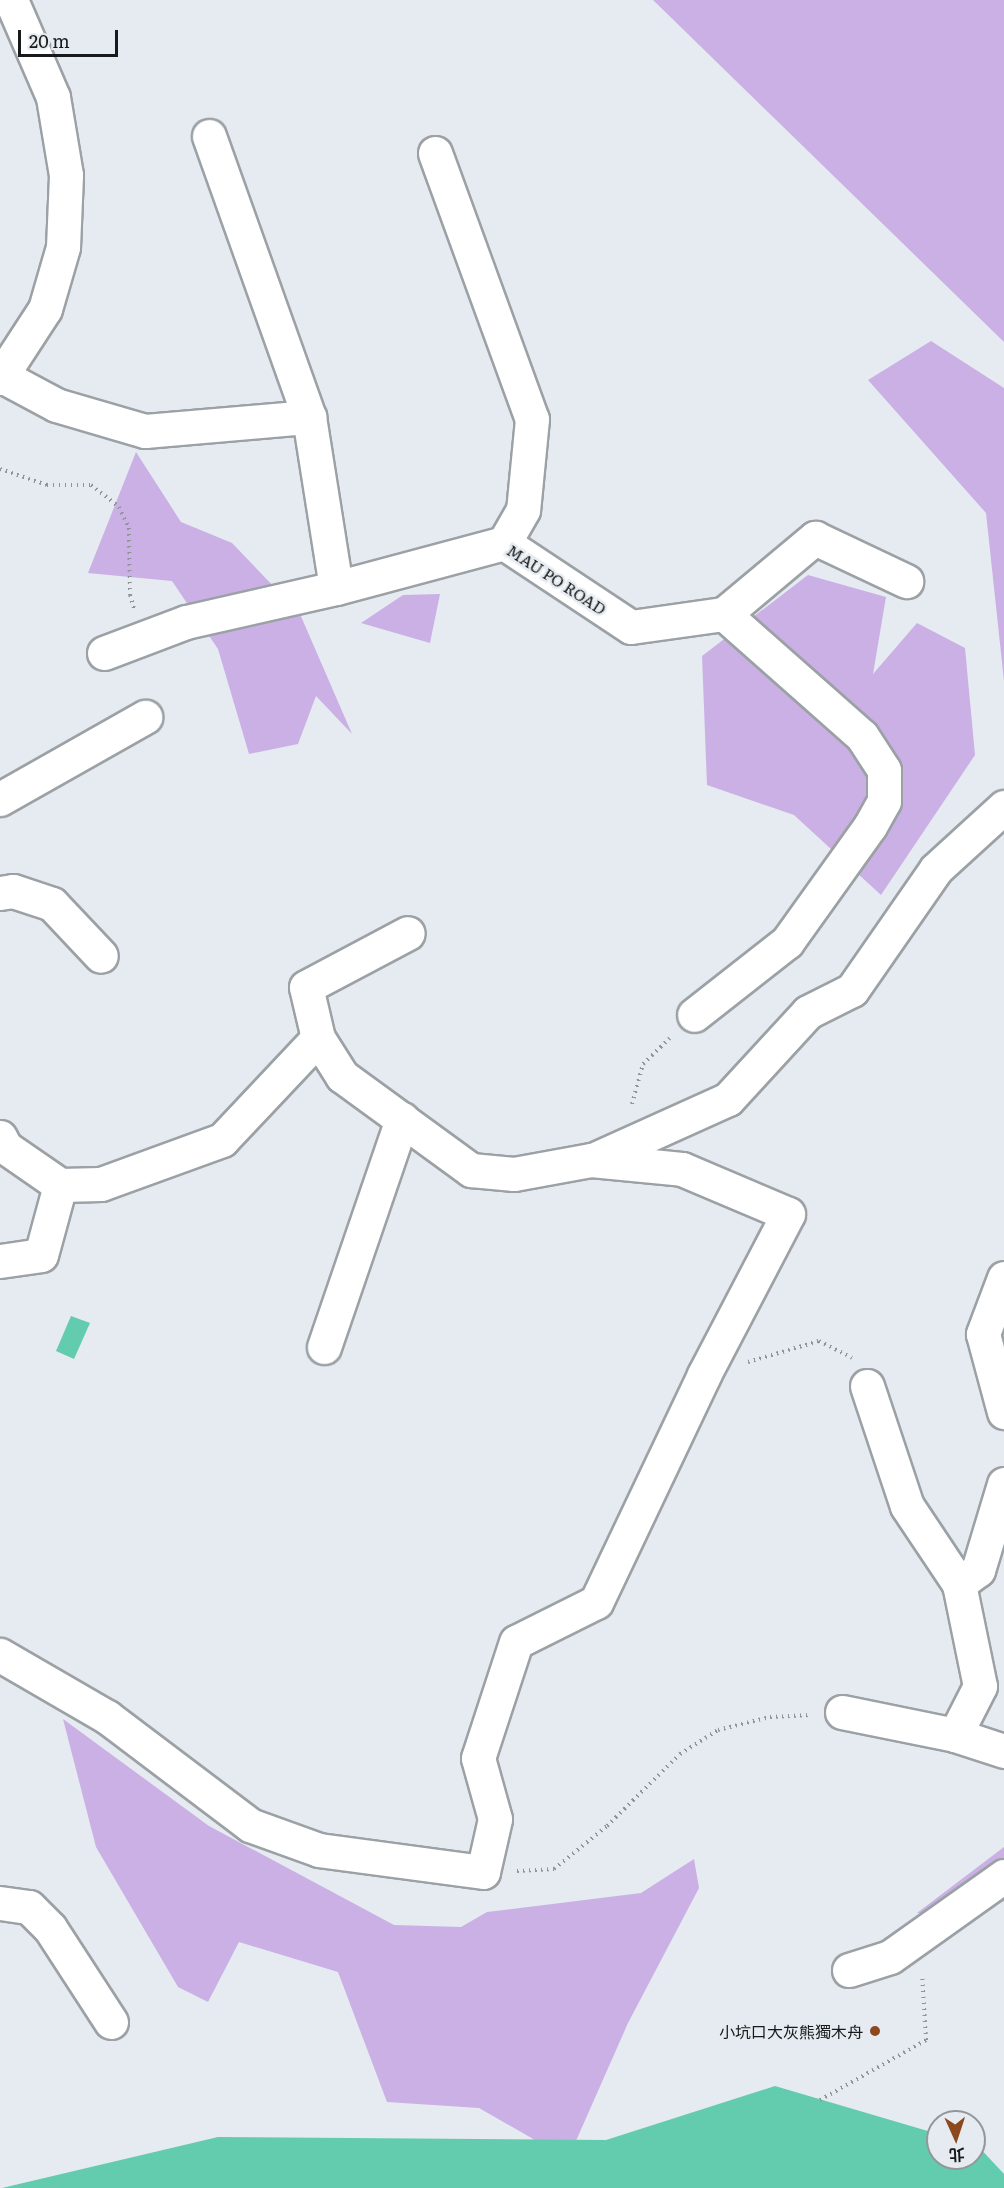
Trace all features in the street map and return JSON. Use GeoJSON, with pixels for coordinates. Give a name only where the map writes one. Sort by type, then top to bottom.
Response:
{"type":"FeatureCollection","features":[{"type":"Feature","properties":{"kind":"street"},"geometry":{"type":"LineString","coordinates":[[11,0],[53,97],[66,175],[63,247],[45,309],[1,377],[56,405],[145,430],[309,417]]}},
{"type":"Feature","properties":{"kind":"street"},"geometry":{"type":"LineString","coordinates":[[210,136],[309,417],[336,588]]}},
{"type":"Feature","properties":{"kind":"street"},"geometry":{"type":"LineString","coordinates":[[435,153],[532,419],[523,510],[504,543]]}},
{"type":"Feature","properties":{"kind":"street"},"geometry":{"type":"LineString","coordinates":[[694,1015],[787,942],[884,801],[884,770],[862,736],[724,614],[814,538],[906,581]]}},
{"type":"Feature","properties":{"kind":"street","name":"MAU PO ROAD"},"geometry":{"type":"LineString","coordinates":[[104,653],[186,622],[336,588],[504,543],[631,627],[724,614]]}},
{"type":"Feature","properties":{"kind":"street"},"geometry":{"type":"LineString","coordinates":[[0,799],[145,717]]}},
{"type":"Feature","properties":{"kind":"street"},"geometry":{"type":"LineString","coordinates":[[408,933],[306,987],[318,1038],[342,1076],[471,1170],[514,1174],[591,1160],[621,1149],[728,1099],[808,1012],[852,990],[936,869],[1004,807]]}},
{"type":"Feature","properties":{"kind":"street"},"geometry":{"type":"LineString","coordinates":[[1,892],[13,891],[52,904],[101,956]]}},
{"type":"Feature","properties":{"kind":"street"},"geometry":{"type":"LineString","coordinates":[[0,1137],[5,1147],[60,1185],[101,1184],[222,1140],[318,1038]]}},
{"type":"Feature","properties":{"kind":"street"},"geometry":{"type":"LineString","coordinates":[[324,1347],[402,1119]]}},
{"type":"Feature","properties":{"kind":"street"},"geometry":{"type":"LineString","coordinates":[[0,1655],[107,1717],[250,1825],[320,1850],[483,1872],[495,1819],[478,1758],[516,1642],[596,1602],[704,1375],[788,1214],[682,1169],[591,1160]]}},
{"type":"Feature","properties":{"kind":"street"},"geometry":{"type":"LineString","coordinates":[[0,1261],[41,1255],[60,1185]]}},
{"type":"Feature","properties":{"kind":"street"},"geometry":{"type":"LineString","coordinates":[[1004,1278],[983,1334],[1004,1412]]}},
{"type":"Feature","properties":{"kind":"street"},"geometry":{"type":"LineString","coordinates":[[867,1386],[907,1506],[959,1584],[980,1686],[955,1736]]}},
{"type":"Feature","properties":{"kind":"street"},"geometry":{"type":"LineString","coordinates":[[959,1584],[978,1570],[1004,1485]]}},
{"type":"Feature","properties":{"kind":"street"},"geometry":{"type":"LineString","coordinates":[[842,1712],[955,1736],[1004,1751]]}},
{"type":"Feature","properties":{"kind":"street"},"geometry":{"type":"LineString","coordinates":[[849,1970],[890,1957],[1004,1876]]}},
{"type":"Feature","properties":{"kind":"street"},"geometry":{"type":"LineString","coordinates":[[0,1903],[29,1907],[50,1928],[111,2022]]}},
{"type":"Feature","properties":{"kind":"path"},"geometry":{"type":"LineString","coordinates":[[0,470],[47,485],[91,485],[119,507],[129,528],[130,595],[145,637]]}},
{"type":"Feature","properties":{"kind":"path"},"geometry":{"type":"LineString","coordinates":[[621,1149],[643,1064],[694,1015]]}},
{"type":"Feature","properties":{"kind":"path"},"geometry":{"type":"LineString","coordinates":[[704,1375],[819,1341]]}},
{"type":"Feature","properties":{"kind":"path"},"geometry":{"type":"LineString","coordinates":[[483,1872],[554,1869],[607,1826],[680,1754],[718,1730],[770,1717],[842,1712]]}},
{"type":"Feature","properties":{"kind":"path"},"geometry":{"type":"LineString","coordinates":[[820,2100],[926,2040],[920,1934]]}},
{"type":"Feature","properties":{"kind":"shaded area"},"geometry":{"type":"Polygon","coordinates":[[[653,0],[1004,0],[1004,342],[653,0]]]}},
{"type":"Feature","properties":{"kind":"shaded area"},"geometry":{"type":"Polygon","coordinates":[[[931,341],[1004,388],[1004,681],[986,513],[868,380],[931,341]]]}},
{"type":"Feature","properties":{"kind":"shaded area"},"geometry":{"type":"Polygon","coordinates":[[[136,452],[181,522],[232,543],[300,614],[352,734],[316,696],[298,744],[249,754],[218,649],[172,581],[88,573],[136,452]]]}},
{"type":"Feature","properties":{"kind":"shaded area"},"geometry":{"type":"Polygon","coordinates":[[[808,575],[886,597],[873,674],[917,623],[965,648],[975,755],[881,895],[794,815],[707,785],[702,656],[808,575]]]}},
{"type":"Feature","properties":{"kind":"shaded area"},"geometry":{"type":"Polygon","coordinates":[[[440,594],[430,643],[361,623],[403,595],[440,594]]]}},
{"type":"Feature","properties":{"kind":"shaded area"},"geometry":{"type":"Polygon","coordinates":[[[71,1316],[90,1323],[74,1359],[56,1351],[71,1316]]]}},
{"type":"Feature","properties":{"kind":"shaded area"},"geometry":{"type":"Polygon","coordinates":[[[63,1719],[209,1826],[394,1925],[461,1927],[487,1912],[641,1893],[694,1859],[699,1888],[628,2023],[568,2159],[479,2108],[387,2102],[338,1972],[239,1942],[208,2002],[178,1987],[96,1847],[63,1719]]]}},
{"type":"Feature","properties":{"kind":"shaded area"},"geometry":{"type":"Polygon","coordinates":[[[1004,1847],[1004,1901],[978,1914],[917,1913],[1004,1847]]]}},
{"type":"Feature","properties":{"kind":"shaded area"},"geometry":{"type":"Polygon","coordinates":[[[775,2086],[926,2130],[926,2170],[986,2170],[986,2155],[1004,2174],[1004,2188],[2,2188],[218,2137],[606,2140],[775,2086]]]}},
{"type":"Feature","properties":{"kind":"place","name":"小坑口大灰熊獨木舟"},"geometry":{"type":"Point","coordinates":[875,2031]}}]}
